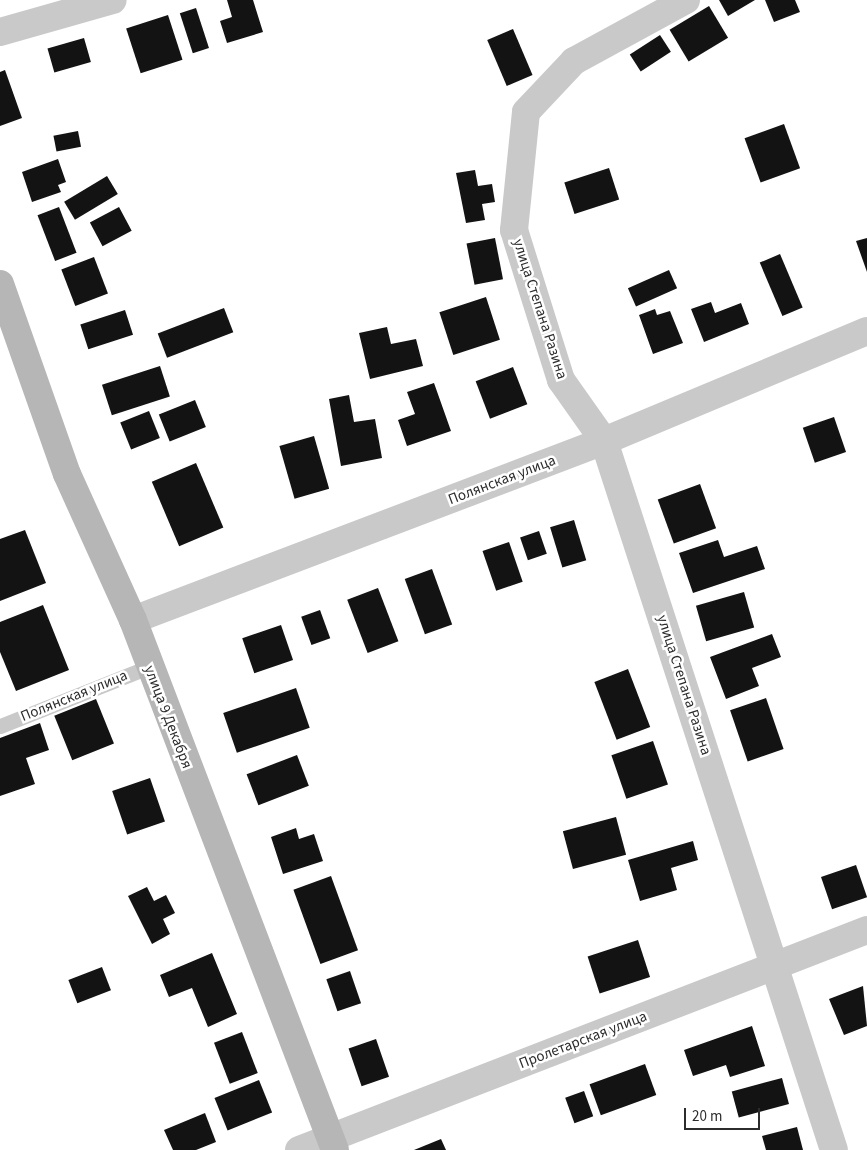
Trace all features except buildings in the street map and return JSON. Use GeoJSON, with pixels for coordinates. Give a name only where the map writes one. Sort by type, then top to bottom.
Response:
{"type":"FeatureCollection","features":[{"type":"Feature","properties":{"kind":"street"},"geometry":{"type":"LineString","coordinates":[[0,32],[113,0]]}},
{"type":"Feature","properties":{"kind":"street","name":"улица Степана Разина"},"geometry":{"type":"LineString","coordinates":[[686,0],[574,61],[526,112],[514,230],[561,380],[604,441],[834,1150]]}},
{"type":"Feature","properties":{"kind":"street","name":"улица 9 Декабря"},"geometry":{"type":"LineString","coordinates":[[0,284],[67,474],[132,620],[148,666],[333,1144]]}},
{"type":"Feature","properties":{"kind":"street","name":"Полянская улица"},"geometry":{"type":"LineString","coordinates":[[132,620],[604,441],[867,331]]}},
{"type":"Feature","properties":{"kind":"street","name":"Пролетарская улица"},"geometry":{"type":"LineString","coordinates":[[299,1150],[333,1144],[867,930]]}},
{"type":"Feature","properties":{"kind":"lane","name":"Полянская улица"},"geometry":{"type":"LineString","coordinates":[[0,726],[148,666]]}}]}
